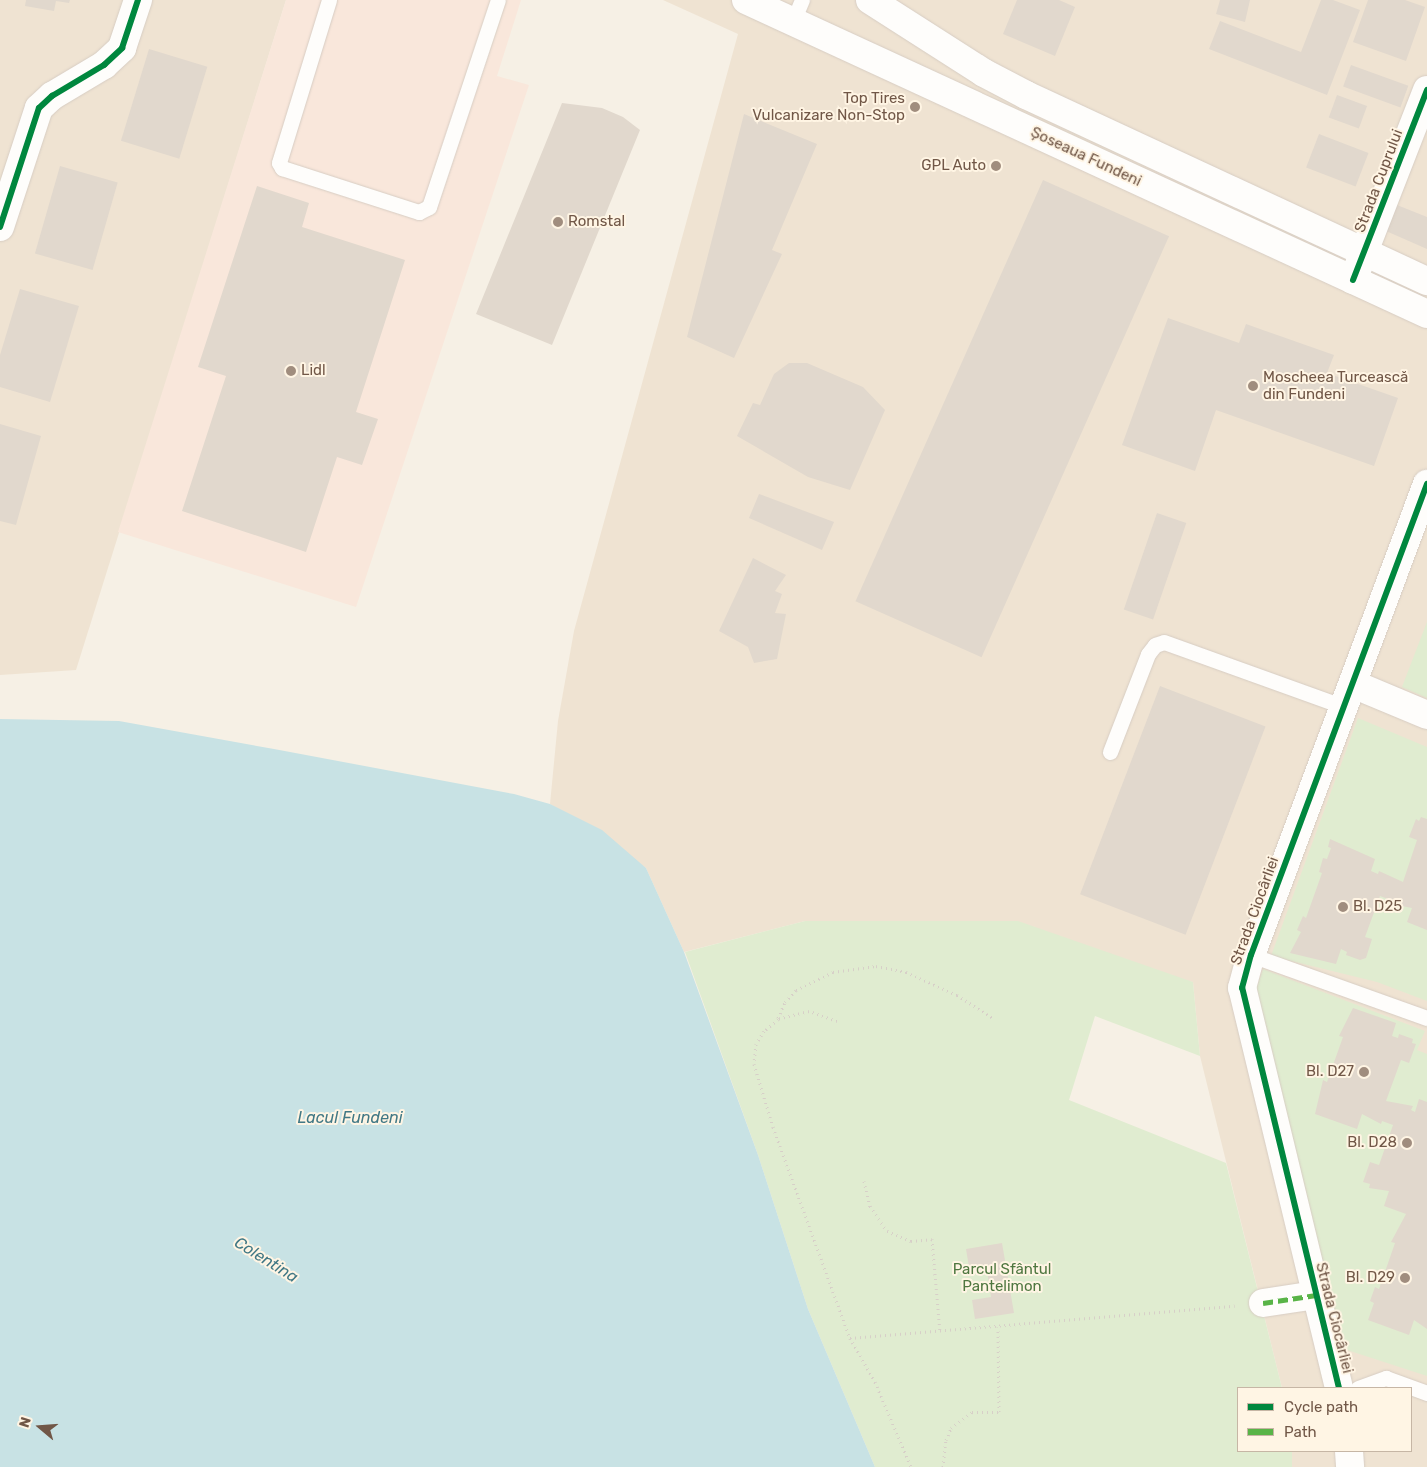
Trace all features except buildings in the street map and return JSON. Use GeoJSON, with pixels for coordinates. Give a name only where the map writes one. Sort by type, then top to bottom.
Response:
{"type":"FeatureCollection","features":[{"type":"Feature","properties":{"kind":"street"},"geometry":{"type":"LineString","coordinates":[[0,227],[30,128],[39,108],[52,96],[104,65],[122,48],[138,0]]}},
{"type":"Feature","properties":{"kind":"street","name":"Șoseaua Fundeni"},"geometry":{"type":"LineString","coordinates":[[746,0],[797,11],[1427,314]]}},
{"type":"Feature","properties":{"kind":"street","name":"Șoseaua Fundeni"},"geometry":{"type":"LineString","coordinates":[[870,0],[1018,91],[1427,281]]}},
{"type":"Feature","properties":{"kind":"street","name":"Strada Cuprului"},"geometry":{"type":"LineString","coordinates":[[1353,280],[1427,90]]}},
{"type":"Feature","properties":{"kind":"street","name":"Strada Ciocârliei"},"geometry":{"type":"LineString","coordinates":[[1339,1387],[1244,1005],[1242,988],[1251,955],[1427,484]]}},
{"type":"Feature","properties":{"kind":"street"},"geometry":{"type":"LineString","coordinates":[[1349,696],[1427,715]]}},
{"type":"Feature","properties":{"kind":"street"},"geometry":{"type":"LineString","coordinates":[[1263,1303],[1316,1295]]}},
{"type":"Feature","properties":{"kind":"street"},"geometry":{"type":"LineString","coordinates":[[1349,1452],[1350,1467]]}},
{"type":"Feature","properties":{"kind":"lane"},"geometry":{"type":"LineString","coordinates":[[329,0],[279,163],[282,168],[420,212],[429,206],[498,0]]}},
{"type":"Feature","properties":{"kind":"lane"},"geometry":{"type":"LineString","coordinates":[[1110,752],[1148,654],[1155,645],[1164,642],[1349,696]]}},
{"type":"Feature","properties":{"kind":"lane"},"geometry":{"type":"LineString","coordinates":[[1251,955],[1427,1018]]}},
{"type":"Feature","properties":{"kind":"lane"},"geometry":{"type":"LineString","coordinates":[[1361,1387],[1386,1378],[1427,1392]]}},
{"type":"Feature","properties":{"kind":"path"},"geometry":{"type":"LineString","coordinates":[[912,1467],[894,1424],[850,1338],[773,1126],[754,1064],[760,1037],[778,1019],[785,1002],[796,990],[833,972],[876,966],[915,976],[958,995],[993,1018]]}},
{"type":"Feature","properties":{"kind":"path"},"geometry":{"type":"LineString","coordinates":[[778,1019],[809,1011],[837,1021]]}},
{"type":"Feature","properties":{"kind":"path"},"geometry":{"type":"LineString","coordinates":[[864,1180],[870,1206],[887,1231],[911,1241],[932,1240],[940,1332]]}},
{"type":"Feature","properties":{"kind":"path"},"geometry":{"type":"LineString","coordinates":[[850,1338],[940,1332],[1263,1303]]}},
{"type":"Feature","properties":{"kind":"path"},"geometry":{"type":"LineString","coordinates":[[943,1467],[946,1440],[951,1428],[972,1412],[998,1412],[998,1327]]}},
{"type":"Feature","properties":{"kind":"shaded area"},"geometry":{"type":"Polygon","coordinates":[[[0,0],[286,0],[76,670],[0,675],[0,0]]]}},
{"type":"Feature","properties":{"kind":"shaded area"},"geometry":{"type":"Polygon","coordinates":[[[286,0],[521,0],[497,76],[529,85],[356,607],[118,532],[286,0]]]}},
{"type":"Feature","properties":{"kind":"shaded area"},"geometry":{"type":"Polygon","coordinates":[[[663,0],[1427,0],[1427,1467],[1292,1467],[1292,1452],[1412,1452],[1412,1387],[1282,1387],[1200,1056],[1193,982],[805,921],[684,952],[646,868],[550,804],[558,721],[574,631],[738,34],[663,0]]]}},
{"type":"Feature","properties":{"kind":"green space"},"geometry":{"type":"Polygon","coordinates":[[[1427,622],[1427,698],[1402,687],[1427,622]]]}},
{"type":"Feature","properties":{"kind":"green space"},"geometry":{"type":"Polygon","coordinates":[[[1358,718],[1427,747],[1427,1001],[1377,982],[1271,956],[1358,718]]]}},
{"type":"Feature","properties":{"kind":"green space","name":"Parcul Sfântul Pantelimon"},"geometry":{"type":"Polygon","coordinates":[[[805,921],[1018,921],[1193,982],[1200,1056],[1095,1016],[1069,1100],[1226,1163],[1282,1387],[1237,1387],[1237,1452],[1292,1452],[1292,1467],[875,1467],[808,1309],[758,1155],[685,952],[805,921]]]}},
{"type":"Feature","properties":{"kind":"green space"},"geometry":{"type":"Polygon","coordinates":[[[1263,969],[1425,1031],[1417,1050],[1427,1054],[1427,1376],[1344,1349],[1255,992],[1263,969]]]}},
{"type":"Feature","properties":{"kind":"water","name":"Lacul Fundeni"},"geometry":{"type":"Polygon","coordinates":[[[0,719],[119,721],[274,749],[514,794],[550,804],[602,830],[646,868],[684,952],[758,1155],[808,1309],[875,1467],[0,1467],[0,719]]]}},
{"type":"Feature","properties":{"kind":"marked path"},"geometry":{"type":"LineString","coordinates":[[1263,1303],[1316,1295]]}},
{"type":"Feature","properties":{"kind":"cycle path"},"geometry":{"type":"LineString","coordinates":[[0,227],[39,108],[52,96],[104,65],[122,48],[138,0]]}},
{"type":"Feature","properties":{"kind":"cycle path"},"geometry":{"type":"LineString","coordinates":[[1353,280],[1427,90]]}},
{"type":"Feature","properties":{"kind":"cycle path"},"geometry":{"type":"LineString","coordinates":[[1339,1387],[1242,988],[1251,955],[1427,484]]}},
{"type":"Feature","properties":{"kind":"place","name":"Top Tires Vulcanizare Non-Stop"},"geometry":{"type":"Point","coordinates":[915,107]}},
{"type":"Feature","properties":{"kind":"place","name":"GPL Auto"},"geometry":{"type":"Point","coordinates":[996,166]}},
{"type":"Feature","properties":{"kind":"place","name":"Romstal"},"geometry":{"type":"Point","coordinates":[558,222]}},
{"type":"Feature","properties":{"kind":"place","name":"Lidl"},"geometry":{"type":"Point","coordinates":[291,371]}},
{"type":"Feature","properties":{"kind":"place","name":"Moscheea Turcească din Fundeni"},"geometry":{"type":"Point","coordinates":[1253,386]}},
{"type":"Feature","properties":{"kind":"place","name":"Bl. D25"},"geometry":{"type":"Point","coordinates":[1343,907]}},
{"type":"Feature","properties":{"kind":"place","name":"Bl. D27"},"geometry":{"type":"Point","coordinates":[1364,1072]}},
{"type":"Feature","properties":{"kind":"place","name":"Bl. D28"},"geometry":{"type":"Point","coordinates":[1407,1143]}},
{"type":"Feature","properties":{"kind":"place","name":"Bl. D29"},"geometry":{"type":"Point","coordinates":[1405,1278]}},
{"type":"Feature","properties":{"kind":"water label","name":"Colentina"},"geometry":{"type":"Point","coordinates":[266,1260]}}]}
